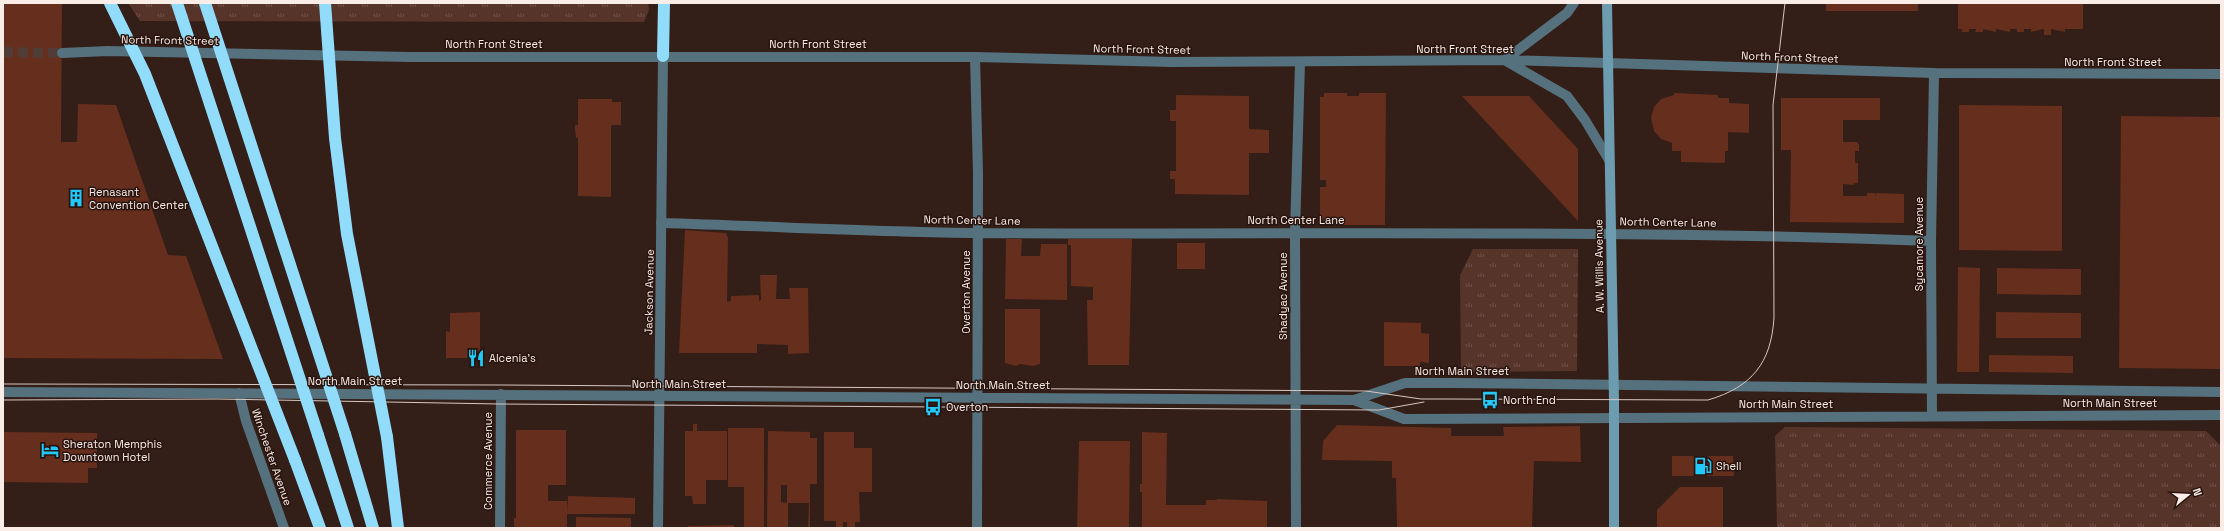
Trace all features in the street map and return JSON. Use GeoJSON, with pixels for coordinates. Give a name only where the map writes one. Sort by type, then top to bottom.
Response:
{"type":"FeatureCollection","features":[{"type":"Feature","properties":{"kind":"highway"},"geometry":{"type":"LineString","coordinates":[[110,3],[145,74],[320,528]]}},
{"type":"Feature","properties":{"kind":"highway"},"geometry":{"type":"LineString","coordinates":[[177,3],[348,528]]}},
{"type":"Feature","properties":{"kind":"highway"},"geometry":{"type":"LineString","coordinates":[[205,3],[343,427],[373,528]]}},
{"type":"Feature","properties":{"kind":"highway"},"geometry":{"type":"LineString","coordinates":[[325,3],[340,183],[348,242],[388,438],[398,528]]}},
{"type":"Feature","properties":{"kind":"highway"},"geometry":{"type":"LineString","coordinates":[[663,56],[664,3]]}},
{"type":"Feature","properties":{"kind":"main road","name":"A. W. Willis Avenue"},"geometry":{"type":"LineString","coordinates":[[1607,3],[1610,233],[1614,384],[1614,528]]}},
{"type":"Feature","properties":{"kind":"street"},"geometry":{"type":"LineString","coordinates":[[1574,3],[1567,13],[1505,60],[1567,96],[1585,120],[1609,160]]}},
{"type":"Feature","properties":{"kind":"street","name":"North Front Street"},"geometry":{"type":"LineString","coordinates":[[62,53],[108,51],[410,56],[975,57],[1171,62],[1300,63],[1505,60],[1608,62],[1777,70],[1934,73],[2221,74]]}},
{"type":"Feature","properties":{"kind":"street","name":"Jackson Avenue"},"geometry":{"type":"LineString","coordinates":[[658,528],[663,56]]}},
{"type":"Feature","properties":{"kind":"street","name":"Overton Avenue"},"geometry":{"type":"LineString","coordinates":[[975,57],[978,233],[977,528]]}},
{"type":"Feature","properties":{"kind":"street","name":"Shadyac Avenue"},"geometry":{"type":"LineString","coordinates":[[1296,528],[1295,232],[1300,63]]}},
{"type":"Feature","properties":{"kind":"street","name":"Sycamore Avenue"},"geometry":{"type":"LineString","coordinates":[[1932,416],[1931,241],[1934,73]]}},
{"type":"Feature","properties":{"kind":"street","name":"North Center Lane"},"geometry":{"type":"LineString","coordinates":[[661,223],[978,233],[1610,233],[1774,235],[1931,241]]}},
{"type":"Feature","properties":{"kind":"street","name":"North Main Street"},"geometry":{"type":"LineString","coordinates":[[3,392],[239,392],[660,396],[864,395],[978,398],[1354,400],[1405,383],[1614,384],[2221,392]]}},
{"type":"Feature","properties":{"kind":"street","name":"Winchester Avenue"},"geometry":{"type":"LineString","coordinates":[[239,392],[246,421],[284,528]]}},
{"type":"Feature","properties":{"kind":"street","name":"Commerce Avenue"},"geometry":{"type":"LineString","coordinates":[[500,394],[500,528]]}},
{"type":"Feature","properties":{"kind":"street","name":"North Main Street"},"geometry":{"type":"LineString","coordinates":[[1354,400],[1404,419],[2221,415]]}},
{"type":"Feature","properties":{"kind":"green space"},"geometry":{"type":"Polygon","coordinates":[[[128,3],[648,3],[649,10],[644,22],[140,21],[128,3]]]}},
{"type":"Feature","properties":{"kind":"green space"},"geometry":{"type":"Polygon","coordinates":[[[1473,249],[1578,249],[1577,371],[1461,372],[1460,275],[1473,249]]]}},
{"type":"Feature","properties":{"kind":"green space"},"geometry":{"type":"Polygon","coordinates":[[[1785,427],[2206,431],[2221,446],[2221,528],[1777,528],[1775,436],[1785,427]]]}},
{"type":"Feature","properties":{"kind":"building","name":"Renasant Convention Center"},"geometry":{"type":"Polygon","coordinates":[[[3,3],[62,3],[61,142],[77,142],[78,104],[116,105],[168,255],[186,256],[223,359],[3,358],[3,3]]]}},
{"type":"Feature","properties":{"kind":"building"},"geometry":{"type":"Polygon","coordinates":[[[1826,3],[1918,3],[1918,11],[1826,11],[1826,3]]]}},
{"type":"Feature","properties":{"kind":"building"},"geometry":{"type":"Polygon","coordinates":[[[1958,3],[2083,3],[2083,29],[2065,29],[2065,32],[2051,29],[2051,35],[2044,35],[2044,29],[2031,32],[2031,29],[2024,29],[2024,32],[2017,32],[2017,29],[2010,29],[2010,32],[1996,29],[1996,32],[1983,29],[1983,32],[1975,32],[1976,29],[1969,29],[1969,32],[1962,32],[1962,29],[1958,29],[1958,3]]]}},
{"type":"Feature","properties":{"kind":"building"},"geometry":{"type":"Polygon","coordinates":[[[1324,93],[1347,93],[1347,96],[1359,96],[1359,93],[1386,93],[1385,225],[1324,225],[1324,220],[1320,220],[1320,187],[1326,187],[1326,180],[1320,180],[1320,97],[1324,97],[1324,93]]]}},
{"type":"Feature","properties":{"kind":"building"},"geometry":{"type":"Polygon","coordinates":[[[1674,93],[1718,95],[1718,98],[1729,98],[1729,103],[1749,104],[1749,133],[1728,132],[1728,151],[1725,151],[1725,163],[1681,162],[1681,151],[1672,151],[1672,143],[1661,139],[1654,131],[1651,118],[1654,107],[1661,99],[1674,95],[1674,93]]]}},
{"type":"Feature","properties":{"kind":"building"},"geometry":{"type":"Polygon","coordinates":[[[1176,95],[1249,96],[1249,129],[1269,130],[1269,153],[1249,153],[1249,195],[1175,194],[1175,179],[1170,179],[1170,171],[1176,171],[1176,121],[1170,121],[1170,110],[1176,110],[1176,95]]]}},
{"type":"Feature","properties":{"kind":"building"},"geometry":{"type":"Polygon","coordinates":[[[1462,96],[1529,96],[1578,149],[1578,221],[1462,96]]]}},
{"type":"Feature","properties":{"kind":"building"},"geometry":{"type":"Polygon","coordinates":[[[1781,98],[1880,98],[1880,120],[1843,120],[1843,142],[1857,142],[1859,145],[1859,151],[1855,151],[1855,163],[1858,163],[1858,183],[1854,183],[1854,185],[1843,184],[1843,196],[1867,196],[1867,193],[1875,193],[1875,196],[1876,193],[1904,194],[1904,223],[1790,222],[1791,150],[1781,150],[1781,98]]]}},
{"type":"Feature","properties":{"kind":"building"},"geometry":{"type":"Polygon","coordinates":[[[578,99],[612,99],[612,102],[621,102],[621,125],[611,125],[611,197],[578,196],[578,138],[576,138],[575,125],[578,125],[578,99]]]}},
{"type":"Feature","properties":{"kind":"building"},"geometry":{"type":"Polygon","coordinates":[[[1959,105],[2062,106],[2062,251],[1959,250],[1959,105]]]}},
{"type":"Feature","properties":{"kind":"building"},"geometry":{"type":"Polygon","coordinates":[[[2121,116],[2221,117],[2221,369],[2119,368],[2121,116]]]}},
{"type":"Feature","properties":{"kind":"building"},"geometry":{"type":"Polygon","coordinates":[[[685,230],[726,233],[728,238],[727,302],[731,301],[731,296],[759,295],[759,301],[761,300],[760,275],[777,275],[776,299],[790,299],[789,288],[808,288],[809,353],[788,354],[788,345],[757,344],[757,353],[679,353],[685,230]]]}},
{"type":"Feature","properties":{"kind":"building"},"geometry":{"type":"Polygon","coordinates":[[[1006,239],[1022,239],[1021,256],[1040,256],[1041,244],[1067,244],[1067,300],[1005,299],[1006,239]]]}},
{"type":"Feature","properties":{"kind":"building"},"geometry":{"type":"Polygon","coordinates":[[[1068,239],[1132,239],[1129,365],[1088,365],[1087,300],[1093,300],[1093,287],[1071,286],[1071,245],[1068,245],[1068,239]]]}},
{"type":"Feature","properties":{"kind":"building"},"geometry":{"type":"Polygon","coordinates":[[[1177,243],[1205,243],[1205,269],[1177,269],[1177,243]]]}},
{"type":"Feature","properties":{"kind":"building"},"geometry":{"type":"Polygon","coordinates":[[[1958,267],[1980,268],[1979,372],[1957,372],[1958,267]]]}},
{"type":"Feature","properties":{"kind":"building"},"geometry":{"type":"Polygon","coordinates":[[[1997,268],[2081,269],[2081,295],[1997,294],[1997,268]]]}},
{"type":"Feature","properties":{"kind":"building"},"geometry":{"type":"Polygon","coordinates":[[[1005,309],[1040,309],[1040,364],[1033,366],[1020,364],[1016,366],[1005,363],[1005,309]]]}},
{"type":"Feature","properties":{"kind":"building"},"geometry":{"type":"Polygon","coordinates":[[[480,312],[480,358],[446,358],[446,331],[450,332],[450,313],[480,312]]]}},
{"type":"Feature","properties":{"kind":"building"},"geometry":{"type":"Polygon","coordinates":[[[1996,312],[2081,313],[2081,338],[1996,338],[1996,312]]]}},
{"type":"Feature","properties":{"kind":"building"},"geometry":{"type":"Polygon","coordinates":[[[1384,322],[1421,323],[1421,333],[1429,334],[1429,363],[1420,362],[1420,366],[1384,366],[1384,322]]]}},
{"type":"Feature","properties":{"kind":"building"},"geometry":{"type":"Polygon","coordinates":[[[1989,355],[2073,356],[2073,373],[1989,372],[1989,355]]]}},
{"type":"Feature","properties":{"kind":"building"},"geometry":{"type":"Polygon","coordinates":[[[693,424],[697,424],[697,431],[727,431],[727,480],[706,480],[706,504],[693,504],[692,496],[685,496],[685,431],[693,431],[693,424]]]}},
{"type":"Feature","properties":{"kind":"building"},"geometry":{"type":"Polygon","coordinates":[[[1337,425],[1451,428],[1451,436],[1504,436],[1503,427],[1580,426],[1581,462],[1534,461],[1532,528],[1397,528],[1396,478],[1392,478],[1392,461],[1322,460],[1323,441],[1337,425]]]}},
{"type":"Feature","properties":{"kind":"building"},"geometry":{"type":"Polygon","coordinates":[[[728,428],[764,428],[764,528],[744,527],[744,487],[728,487],[728,428]]]}},
{"type":"Feature","properties":{"kind":"building"},"geometry":{"type":"Polygon","coordinates":[[[516,430],[566,430],[566,485],[548,485],[548,501],[567,501],[567,528],[516,528],[514,526],[514,518],[516,518],[516,430]]]}},
{"type":"Feature","properties":{"kind":"building"},"geometry":{"type":"Polygon","coordinates":[[[768,431],[810,432],[810,438],[817,438],[817,484],[810,484],[810,528],[808,528],[809,503],[788,503],[788,528],[767,528],[768,431]],[[781,485],[781,502],[787,503],[787,485],[781,485]]]}},
{"type":"Feature","properties":{"kind":"building","name":"Sheraton Memphis Downtown Hotel"},"geometry":{"type":"Polygon","coordinates":[[[3,432],[97,433],[97,468],[88,468],[88,483],[3,482],[3,432]]]}},
{"type":"Feature","properties":{"kind":"building"},"geometry":{"type":"Polygon","coordinates":[[[824,432],[854,432],[854,448],[872,448],[872,492],[859,492],[860,522],[855,522],[855,528],[847,528],[847,522],[843,522],[843,528],[836,528],[836,521],[824,521],[824,432]]]}},
{"type":"Feature","properties":{"kind":"building"},"geometry":{"type":"Polygon","coordinates":[[[1142,432],[1167,433],[1166,505],[1206,505],[1206,500],[1217,499],[1267,501],[1267,528],[1142,528],[1142,492],[1140,492],[1140,484],[1142,484],[1142,432]]]}},
{"type":"Feature","properties":{"kind":"building"},"geometry":{"type":"Polygon","coordinates":[[[1079,441],[1130,441],[1129,528],[1077,528],[1079,441]]]}},
{"type":"Feature","properties":{"kind":"building","name":"Shell"},"geometry":{"type":"Polygon","coordinates":[[[1672,456],[1733,456],[1734,476],[1672,476],[1672,456]]]}},
{"type":"Feature","properties":{"kind":"building"},"geometry":{"type":"Polygon","coordinates":[[[1680,487],[1723,487],[1723,528],[1657,528],[1657,510],[1680,487]]]}},
{"type":"Feature","properties":{"kind":"building"},"geometry":{"type":"Polygon","coordinates":[[[568,496],[635,498],[635,514],[567,514],[568,496]]]}},
{"type":"Feature","properties":{"kind":"building"},"geometry":{"type":"Polygon","coordinates":[[[576,517],[631,518],[631,528],[576,528],[576,517]]]}},
{"type":"Feature","properties":{"kind":"building"},"geometry":{"type":"Polygon","coordinates":[[[734,525],[734,528],[688,528],[688,526],[734,525]]]}},
{"type":"Feature","properties":{"kind":"tunnel"},"geometry":{"type":"LineString","coordinates":[[3,52],[62,53]]}},
{"type":"Feature","properties":{"kind":"tram line"},"geometry":{"type":"LineString","coordinates":[[3,384],[501,385],[1366,391],[1421,399],[1708,400],[1723,395],[1736,388],[1756,371],[1769,348],[1772,334],[1774,318],[1773,105],[1785,3]]}},
{"type":"Feature","properties":{"kind":"tram line"},"geometry":{"type":"LineString","coordinates":[[3,400],[217,399],[500,404],[1379,410],[1424,402]]}},
{"type":"Feature","properties":{"kind":"place","name":"Renasant Convention Center"},"geometry":{"type":"Point","coordinates":[76,198]}},
{"type":"Feature","properties":{"kind":"place","name":"Alcenia's"},"geometry":{"type":"Point","coordinates":[476,358]}},
{"type":"Feature","properties":{"kind":"place","name":"North End"},"geometry":{"type":"Point","coordinates":[1490,400]}},
{"type":"Feature","properties":{"kind":"place","name":"Overton"},"geometry":{"type":"Point","coordinates":[933,407]}},
{"type":"Feature","properties":{"kind":"place","name":"Sheraton Memphis Downtown Hotel"},"geometry":{"type":"Point","coordinates":[50,450]}},
{"type":"Feature","properties":{"kind":"place","name":"Shell"},"geometry":{"type":"Point","coordinates":[1703,466]}}]}
